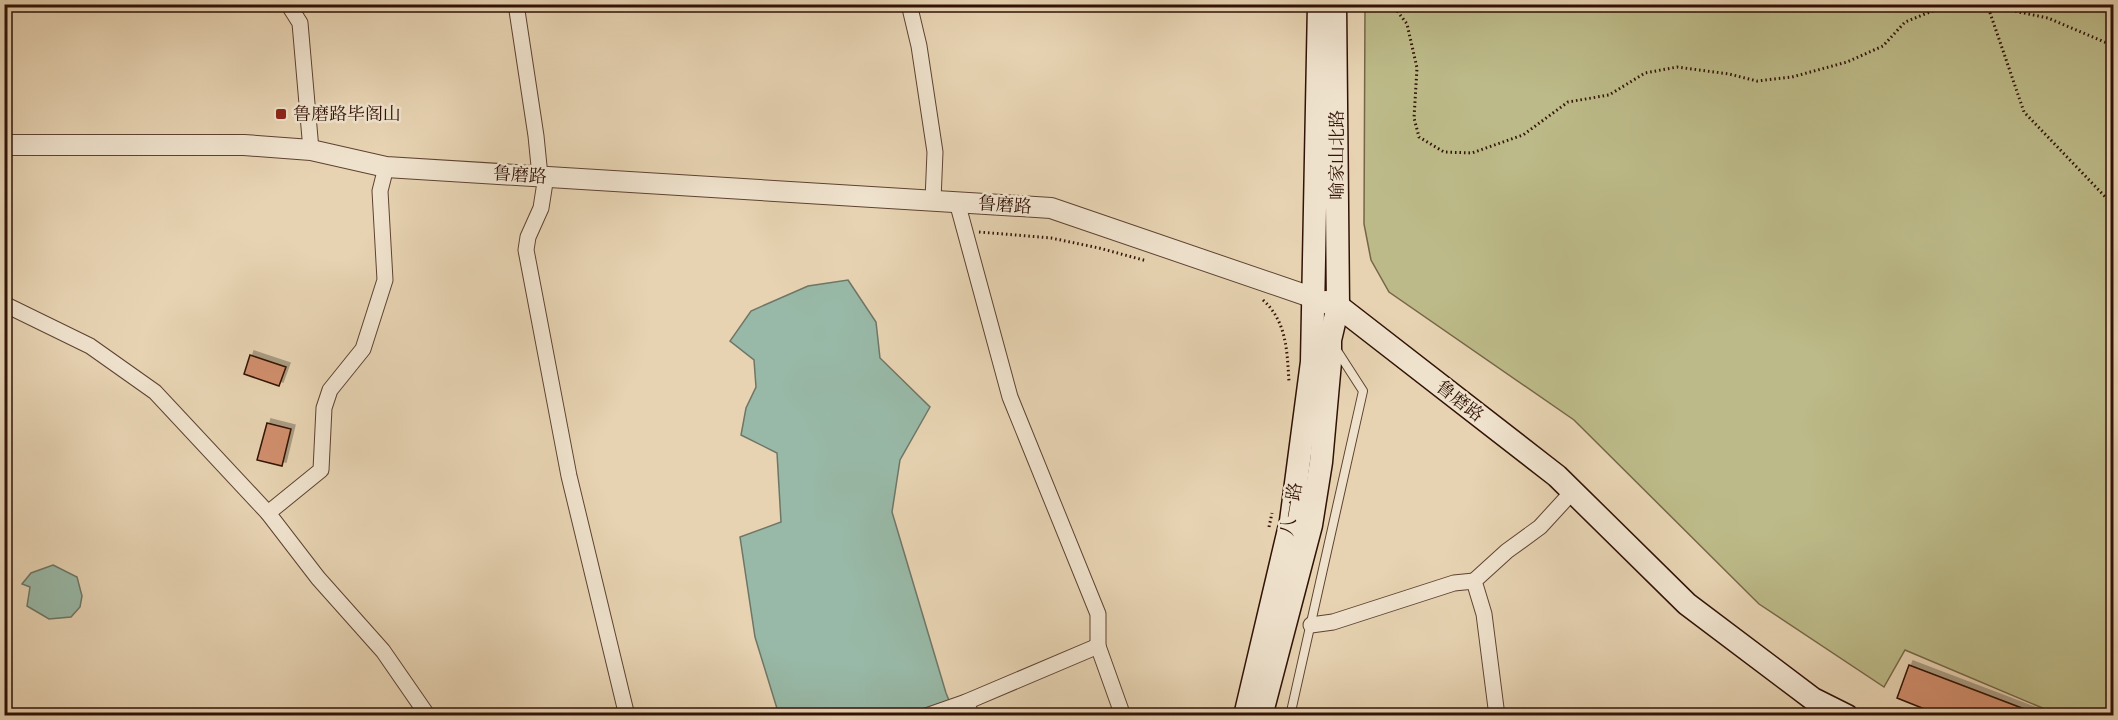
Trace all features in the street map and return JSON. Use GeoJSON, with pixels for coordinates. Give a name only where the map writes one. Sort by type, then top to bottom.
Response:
{"type":"FeatureCollection","features":[{"type":"Feature","properties":{"kind":"main road","name":"喻家山北路"},"geometry":{"type":"LineString","coordinates":[[1314,298],[1319,4]]}},
{"type":"Feature","properties":{"kind":"main road","name":"喻家山北路"},"geometry":{"type":"LineString","coordinates":[[1335,4],[1338,306]]}},
{"type":"Feature","properties":{"kind":"main road","name":"鲁磨路"},"geometry":{"type":"LineString","coordinates":[[1314,298],[1338,306],[1557,476],[1687,604],[1813,699],[1847,716]]}},
{"type":"Feature","properties":{"kind":"main road","name":"八一路"},"geometry":{"type":"LineString","coordinates":[[1245,716],[1291,521],[1312,362],[1314,298]]}},
{"type":"Feature","properties":{"kind":"main road","name":"八一路"},"geometry":{"type":"LineString","coordinates":[[1261,716],[1311,525],[1322,462],[1330,340],[1338,306]]}},
{"type":"Feature","properties":{"kind":"street"},"geometry":{"type":"LineString","coordinates":[[288,4],[300,23],[311,150]]}},
{"type":"Feature","properties":{"kind":"street"},"geometry":{"type":"LineString","coordinates":[[516,4],[543,176],[541,208],[528,237],[526,250],[569,476],[627,716]]}},
{"type":"Feature","properties":{"kind":"street"},"geometry":{"type":"LineString","coordinates":[[909,4],[935,152],[933,200]]}},
{"type":"Feature","properties":{"kind":"street","name":"鲁磨路"},"geometry":{"type":"LineString","coordinates":[[4,146],[244,145],[311,150],[386,166],[1051,208],[1314,298]]}},
{"type":"Feature","properties":{"kind":"street"},"geometry":{"type":"LineString","coordinates":[[268,513],[321,470],[324,408],[330,390],[363,349],[385,280],[380,191],[386,166]]}},
{"type":"Feature","properties":{"kind":"street"},"geometry":{"type":"LineString","coordinates":[[957,202],[1010,397],[1098,614],[1098,646],[1123,716]]}},
{"type":"Feature","properties":{"kind":"street"},"geometry":{"type":"LineString","coordinates":[[4,304],[90,346],[155,392],[268,513],[318,578],[383,651],[428,716]]}},
{"type":"Feature","properties":{"kind":"street"},"geometry":{"type":"LineString","coordinates":[[1311,625],[1333,622],[1454,583],[1474,581],[1540,527],[1573,491]]}},
{"type":"Feature","properties":{"kind":"street"},"geometry":{"type":"LineString","coordinates":[[1474,581],[1484,614],[1497,716]]}},
{"type":"Feature","properties":{"kind":"street"},"geometry":{"type":"LineString","coordinates":[[926,716],[969,709],[1098,646]]}},
{"type":"Feature","properties":{"kind":"lane"},"geometry":{"type":"LineString","coordinates":[[1290,716],[1363,391],[1330,340]]}},
{"type":"Feature","properties":{"kind":"path"},"geometry":{"type":"LineString","coordinates":[[1392,4],[1407,24],[1417,68],[1414,118],[1419,137],[1444,152],[1473,153],[1523,135],[1568,102],[1609,95],[1645,73],[1677,67],[1729,74],[1757,81],[1792,77],[1848,62],[1883,46],[1905,22],[1950,4]]}},
{"type":"Feature","properties":{"kind":"path"},"geometry":{"type":"LineString","coordinates":[[1980,4],[2048,18],[2114,46]]}},
{"type":"Feature","properties":{"kind":"path"},"geometry":{"type":"LineString","coordinates":[[1987,6],[2024,112],[2114,206]]}},
{"type":"Feature","properties":{"kind":"path"},"geometry":{"type":"LineString","coordinates":[[965,231],[1052,238],[1156,263]]}},
{"type":"Feature","properties":{"kind":"path"},"geometry":{"type":"LineString","coordinates":[[1256,294],[1274,310],[1280,322],[1286,341],[1290,388]]}},
{"type":"Feature","properties":{"kind":"path"},"geometry":{"type":"LineString","coordinates":[[1267,536],[1274,503]]}},
{"type":"Feature","properties":{"kind":"shaded area"},"geometry":{"type":"Polygon","coordinates":[[[1365,5],[2113,5],[2113,715],[2059,715],[1905,650],[1884,687],[1759,604],[1574,420],[1389,292],[1371,260],[1364,224],[1365,5]]]}},
{"type":"Feature","properties":{"kind":"shaded area"},"geometry":{"type":"Polygon","coordinates":[[[848,280],[876,322],[880,358],[930,407],[900,460],[892,512],[946,693],[955,715],[779,715],[755,637],[740,537],[781,522],[777,453],[741,435],[746,408],[756,387],[754,360],[730,341],[751,311],[808,286],[848,280]]]}},
{"type":"Feature","properties":{"kind":"shaded area"},"geometry":{"type":"Polygon","coordinates":[[[53,565],[77,577],[82,596],[80,607],[71,617],[49,619],[27,606],[30,587],[22,584],[31,573],[53,565]]]}},
{"type":"Feature","properties":{"kind":"building"},"geometry":{"type":"Polygon","coordinates":[[[250,355],[286,367],[279,386],[244,374],[250,355]]]}},
{"type":"Feature","properties":{"kind":"building"},"geometry":{"type":"Polygon","coordinates":[[[267,423],[291,429],[282,466],[257,460],[267,423]]]}},
{"type":"Feature","properties":{"kind":"building"},"geometry":{"type":"Polygon","coordinates":[[[1909,665],[2043,716],[1942,716],[1897,698],[1909,665]]]}},
{"type":"Feature","properties":{"kind":"place","name":"鲁磨路毕阁山"},"geometry":{"type":"Point","coordinates":[281,114]}}]}
